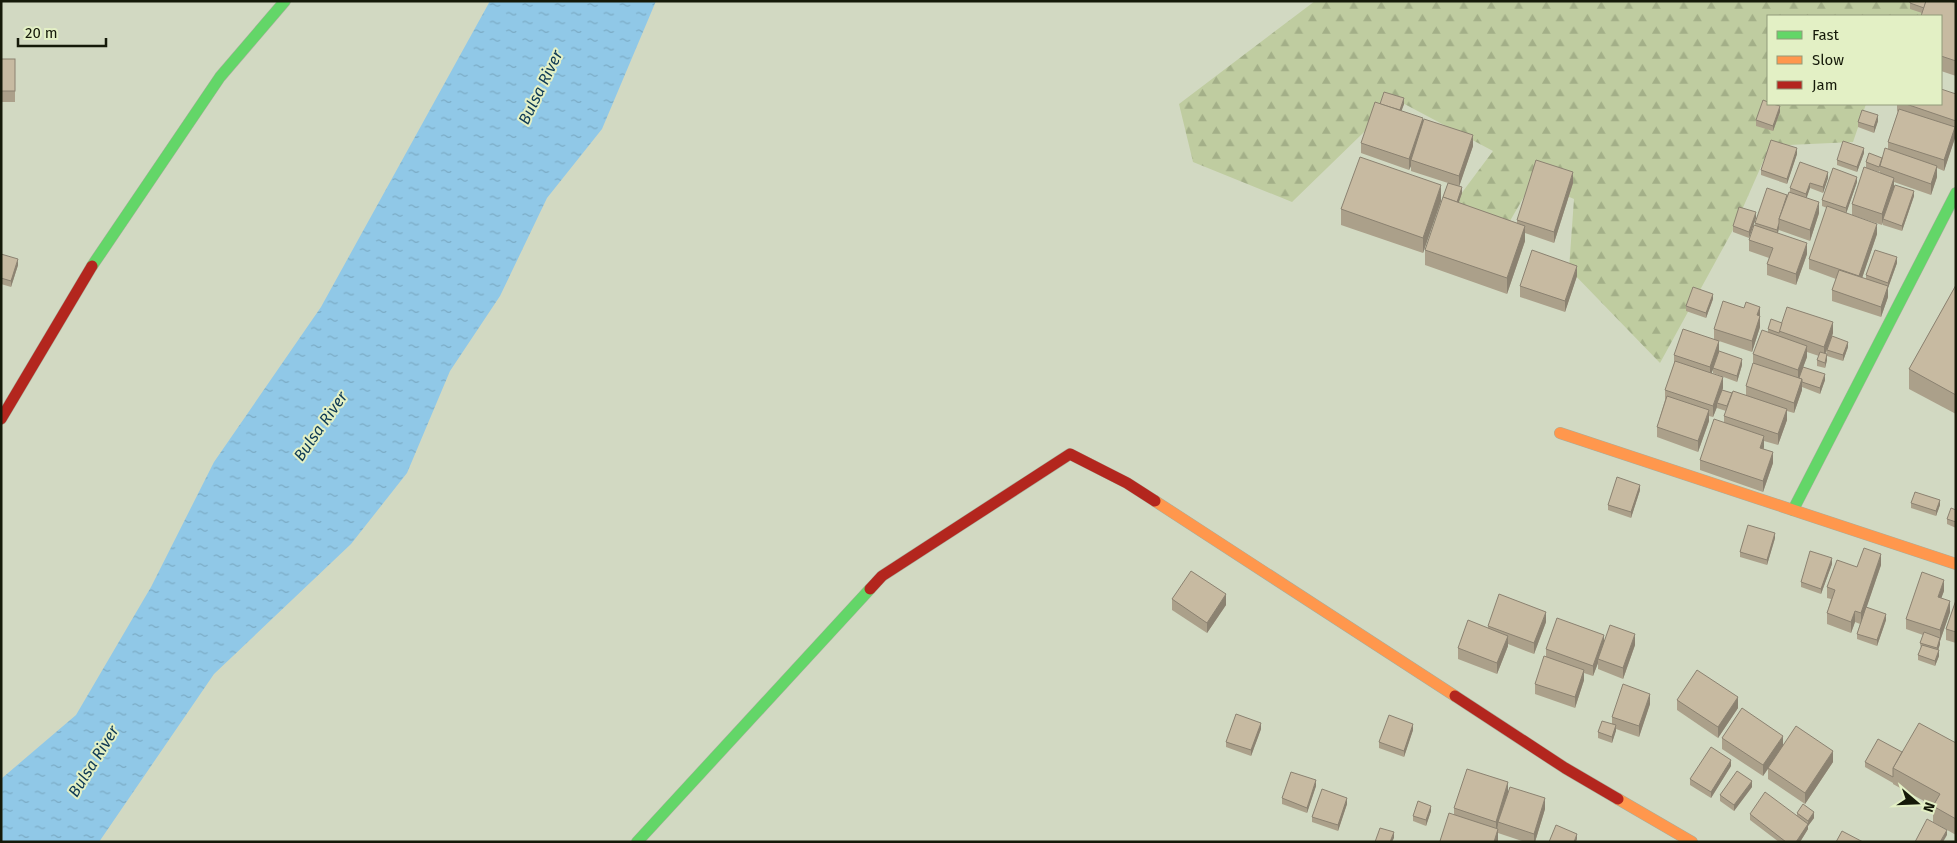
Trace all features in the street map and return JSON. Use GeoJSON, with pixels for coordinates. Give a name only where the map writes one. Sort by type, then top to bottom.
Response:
{"type":"FeatureCollection","features":[{"type":"Feature","properties":{"kind":"street"},"geometry":{"type":"LineString","coordinates":[[1,419],[98,256],[220,77],[285,1]]}},
{"type":"Feature","properties":{"kind":"street"},"geometry":{"type":"LineString","coordinates":[[1793,510],[1956,193]]}},
{"type":"Feature","properties":{"kind":"street"},"geometry":{"type":"LineString","coordinates":[[1560,433],[1956,564]]}},
{"type":"Feature","properties":{"kind":"street"},"geometry":{"type":"LineString","coordinates":[[637,842],[882,576],[1070,454],[1127,483],[1565,768],[1692,842]]}},
{"type":"Feature","properties":{"kind":"green space"},"geometry":{"type":"Polygon","coordinates":[[[1315,1],[1941,1],[1921,15],[1767,15],[1767,105],[1866,105],[1853,142],[1770,146],[1734,228],[1660,363],[1569,269],[1574,199],[1533,181],[1503,233],[1449,210],[1493,151],[1397,100],[1292,202],[1193,162],[1179,104],[1315,1]]]}},
{"type":"Feature","properties":{"kind":"water","name":"Bulsa River"},"geometry":{"type":"Polygon","coordinates":[[[490,1],[656,1],[602,129],[547,198],[500,296],[450,371],[407,473],[351,544],[214,674],[99,842],[1,842],[1,779],[76,715],[151,587],[214,462],[321,307],[490,1]]]}},
{"type":"Feature","properties":{"kind":"building"},"geometry":{"type":"Polygon","coordinates":[[[1910,1],[1926,1],[1924,8],[1910,3],[1910,1]]]}},
{"type":"Feature","properties":{"kind":"building"},"geometry":{"type":"Polygon","coordinates":[[[1926,1],[1950,1],[1956,3],[1956,61],[1942,56],[1942,15],[1921,15],[1926,1]]]}},
{"type":"Feature","properties":{"kind":"building"},"geometry":{"type":"Polygon","coordinates":[[[1,59],[15,59],[15,91],[1,91],[1,59]]]}},
{"type":"Feature","properties":{"kind":"building"},"geometry":{"type":"Polygon","coordinates":[[[1942,89],[1956,94],[1956,121],[1909,105],[1942,105],[1942,89]]]}},
{"type":"Feature","properties":{"kind":"building"},"geometry":{"type":"Polygon","coordinates":[[[1384,92],[1404,98],[1400,110],[1380,104],[1384,92]]]}},
{"type":"Feature","properties":{"kind":"building"},"geometry":{"type":"Polygon","coordinates":[[[1763,100],[1767,102],[1767,105],[1780,106],[1773,126],[1756,120],[1763,100]]]}},
{"type":"Feature","properties":{"kind":"building"},"geometry":{"type":"Polygon","coordinates":[[[1375,102],[1423,118],[1409,159],[1361,143],[1375,102]]]}},
{"type":"Feature","properties":{"kind":"building"},"geometry":{"type":"Polygon","coordinates":[[[1899,109],[1955,127],[1944,160],[1888,142],[1899,109]]]}},
{"type":"Feature","properties":{"kind":"building"},"geometry":{"type":"Polygon","coordinates":[[[1862,110],[1878,115],[1874,127],[1858,122],[1862,110]]]}},
{"type":"Feature","properties":{"kind":"building"},"geometry":{"type":"Polygon","coordinates":[[[1424,119],[1473,135],[1459,176],[1411,160],[1424,119]]]}},
{"type":"Feature","properties":{"kind":"building"},"geometry":{"type":"Polygon","coordinates":[[[1771,140],[1797,148],[1787,179],[1761,170],[1771,140]]]}},
{"type":"Feature","properties":{"kind":"building"},"geometry":{"type":"Polygon","coordinates":[[[1843,141],[1864,148],[1857,167],[1837,160],[1843,141]]]}},
{"type":"Feature","properties":{"kind":"building"},"geometry":{"type":"Polygon","coordinates":[[[1885,148],[1937,166],[1931,184],[1880,166],[1885,148]]]}},
{"type":"Feature","properties":{"kind":"building"},"geometry":{"type":"Polygon","coordinates":[[[1869,153],[1882,158],[1879,167],[1866,162],[1869,153]]]}},
{"type":"Feature","properties":{"kind":"building"},"geometry":{"type":"Polygon","coordinates":[[[1360,157],[1441,185],[1423,238],[1341,209],[1360,157]]]}},
{"type":"Feature","properties":{"kind":"building"},"geometry":{"type":"Polygon","coordinates":[[[1536,160],[1573,172],[1554,232],[1517,220],[1536,160]]]}},
{"type":"Feature","properties":{"kind":"building"},"geometry":{"type":"Polygon","coordinates":[[[1800,162],[1828,172],[1823,187],[1810,183],[1806,194],[1790,188],[1800,162]]]}},
{"type":"Feature","properties":{"kind":"building"},"geometry":{"type":"Polygon","coordinates":[[[1864,167],[1894,178],[1882,214],[1852,204],[1864,167]]]}},
{"type":"Feature","properties":{"kind":"building"},"geometry":{"type":"Polygon","coordinates":[[[1833,168],[1857,177],[1846,208],[1822,200],[1833,168]]]}},
{"type":"Feature","properties":{"kind":"building"},"geometry":{"type":"Polygon","coordinates":[[[1448,183],[1462,187],[1457,202],[1443,197],[1448,183]]]}},
{"type":"Feature","properties":{"kind":"building"},"geometry":{"type":"Polygon","coordinates":[[[1895,185],[1914,191],[1902,226],[1883,219],[1895,185]]]}},
{"type":"Feature","properties":{"kind":"building"},"geometry":{"type":"Polygon","coordinates":[[[1767,188],[1787,195],[1777,230],[1755,223],[1767,188]]]}},
{"type":"Feature","properties":{"kind":"building"},"geometry":{"type":"Polygon","coordinates":[[[1789,192],[1819,202],[1810,230],[1779,219],[1789,192]]]}},
{"type":"Feature","properties":{"kind":"building"},"geometry":{"type":"Polygon","coordinates":[[[1443,197],[1525,226],[1507,278],[1425,250],[1443,197]]]}},
{"type":"Feature","properties":{"kind":"building"},"geometry":{"type":"Polygon","coordinates":[[[1827,206],[1877,224],[1859,276],[1809,259],[1827,206]]]}},
{"type":"Feature","properties":{"kind":"building"},"geometry":{"type":"Polygon","coordinates":[[[1739,207],[1756,212],[1749,232],[1733,226],[1739,207]]]}},
{"type":"Feature","properties":{"kind":"building"},"geometry":{"type":"Polygon","coordinates":[[[1754,225],[1807,243],[1796,274],[1767,264],[1773,248],[1749,240],[1754,225]]]}},
{"type":"Feature","properties":{"kind":"building"},"geometry":{"type":"Polygon","coordinates":[[[1532,250],[1577,266],[1565,301],[1520,286],[1532,250]]]}},
{"type":"Feature","properties":{"kind":"building"},"geometry":{"type":"Polygon","coordinates":[[[1875,250],[1897,257],[1888,283],[1866,275],[1875,250]]]}},
{"type":"Feature","properties":{"kind":"building"},"geometry":{"type":"Polygon","coordinates":[[[1,254],[18,259],[11,281],[1,278],[1,254]]]}},
{"type":"Feature","properties":{"kind":"building"},"geometry":{"type":"Polygon","coordinates":[[[1839,270],[1888,286],[1881,307],[1832,290],[1839,270]]]}},
{"type":"Feature","properties":{"kind":"building"},"geometry":{"type":"Polygon","coordinates":[[[1956,285],[1956,395],[1909,369],[1956,285]]]}},
{"type":"Feature","properties":{"kind":"building"},"geometry":{"type":"Polygon","coordinates":[[[1693,287],[1713,294],[1706,313],[1686,306],[1693,287]]]}},
{"type":"Feature","properties":{"kind":"building"},"geometry":{"type":"Polygon","coordinates":[[[1723,301],[1744,308],[1746,302],[1760,307],[1757,315],[1760,316],[1752,341],[1714,329],[1723,301]]]}},
{"type":"Feature","properties":{"kind":"building"},"geometry":{"type":"Polygon","coordinates":[[[1787,307],[1833,322],[1824,347],[1779,331],[1787,307]]]}},
{"type":"Feature","properties":{"kind":"building"},"geometry":{"type":"Polygon","coordinates":[[[1771,319],[1782,323],[1779,333],[1768,329],[1771,319]]]}},
{"type":"Feature","properties":{"kind":"building"},"geometry":{"type":"Polygon","coordinates":[[[1683,329],[1719,341],[1710,367],[1674,355],[1683,329]]]}},
{"type":"Feature","properties":{"kind":"building"},"geometry":{"type":"Polygon","coordinates":[[[1762,330],[1807,346],[1798,370],[1753,354],[1762,330]]]}},
{"type":"Feature","properties":{"kind":"building"},"geometry":{"type":"Polygon","coordinates":[[[1832,336],[1848,342],[1843,355],[1827,350],[1832,336]]]}},
{"type":"Feature","properties":{"kind":"building"},"geometry":{"type":"Polygon","coordinates":[[[1719,351],[1742,359],[1737,376],[1713,368],[1719,351]]]}},
{"type":"Feature","properties":{"kind":"building"},"geometry":{"type":"Polygon","coordinates":[[[1820,352],[1827,354],[1825,363],[1817,360],[1820,352]]]}},
{"type":"Feature","properties":{"kind":"building"},"geometry":{"type":"Polygon","coordinates":[[[1675,361],[1723,377],[1713,406],[1665,390],[1675,361]]]}},
{"type":"Feature","properties":{"kind":"building"},"geometry":{"type":"Polygon","coordinates":[[[1753,363],[1802,379],[1794,403],[1746,386],[1753,363]]]}},
{"type":"Feature","properties":{"kind":"building"},"geometry":{"type":"Polygon","coordinates":[[[1803,367],[1825,374],[1820,388],[1802,382],[1802,379],[1799,378],[1803,367]]]}},
{"type":"Feature","properties":{"kind":"building"},"geometry":{"type":"Polygon","coordinates":[[[1722,390],[1732,393],[1727,406],[1717,403],[1722,390]]]}},
{"type":"Feature","properties":{"kind":"building"},"geometry":{"type":"Polygon","coordinates":[[[1733,391],[1787,409],[1778,434],[1724,416],[1733,391]]]}},
{"type":"Feature","properties":{"kind":"building"},"geometry":{"type":"Polygon","coordinates":[[[1667,396],[1709,410],[1698,441],[1657,427],[1667,396]]]}},
{"type":"Feature","properties":{"kind":"building"},"geometry":{"type":"Polygon","coordinates":[[[1714,419],[1764,436],[1760,448],[1773,452],[1763,481],[1700,460],[1714,419]]]}},
{"type":"Feature","properties":{"kind":"building"},"geometry":{"type":"Polygon","coordinates":[[[1617,477],[1640,485],[1631,512],[1608,505],[1617,477]]]}},
{"type":"Feature","properties":{"kind":"building"},"geometry":{"type":"Polygon","coordinates":[[[1915,492],[1940,500],[1936,511],[1911,503],[1915,492]]]}},
{"type":"Feature","properties":{"kind":"building"},"geometry":{"type":"Polygon","coordinates":[[[1951,508],[1956,510],[1956,522],[1947,519],[1951,508]]]}},
{"type":"Feature","properties":{"kind":"building"},"geometry":{"type":"Polygon","coordinates":[[[1748,525],[1775,533],[1767,560],[1740,552],[1748,525]]]}},
{"type":"Feature","properties":{"kind":"building"},"geometry":{"type":"Polygon","coordinates":[[[1864,548],[1881,554],[1861,613],[1855,611],[1851,622],[1827,613],[1835,590],[1827,587],[1837,560],[1857,567],[1864,548]]]}},
{"type":"Feature","properties":{"kind":"building"},"geometry":{"type":"Polygon","coordinates":[[[1810,551],[1832,558],[1821,589],[1801,582],[1810,551]]]}},
{"type":"Feature","properties":{"kind":"building"},"geometry":{"type":"Polygon","coordinates":[[[1191,571],[1226,594],[1207,623],[1172,599],[1191,571]]]}},
{"type":"Feature","properties":{"kind":"building"},"geometry":{"type":"Polygon","coordinates":[[[1922,572],[1944,580],[1938,597],[1950,601],[1940,630],[1906,619],[1922,572]]]}},
{"type":"Feature","properties":{"kind":"building"},"geometry":{"type":"Polygon","coordinates":[[[1499,594],[1546,612],[1534,643],[1488,626],[1499,594]]]}},
{"type":"Feature","properties":{"kind":"building"},"geometry":{"type":"Polygon","coordinates":[[[1956,600],[1956,632],[1946,629],[1956,600]]]}},
{"type":"Feature","properties":{"kind":"building"},"geometry":{"type":"Polygon","coordinates":[[[1866,607],[1886,614],[1877,640],[1857,634],[1866,607]]]}},
{"type":"Feature","properties":{"kind":"building"},"geometry":{"type":"Polygon","coordinates":[[[1557,618],[1604,635],[1593,666],[1546,649],[1557,618]]]}},
{"type":"Feature","properties":{"kind":"building"},"geometry":{"type":"Polygon","coordinates":[[[1468,620],[1508,636],[1497,663],[1458,648],[1468,620]]]}},
{"type":"Feature","properties":{"kind":"building"},"geometry":{"type":"Polygon","coordinates":[[[1610,625],[1635,634],[1623,668],[1598,659],[1610,625]]]}},
{"type":"Feature","properties":{"kind":"building"},"geometry":{"type":"Polygon","coordinates":[[[1924,632],[1940,638],[1937,648],[1920,643],[1924,632]]]}},
{"type":"Feature","properties":{"kind":"building"},"geometry":{"type":"Polygon","coordinates":[[[1922,645],[1939,650],[1935,661],[1918,655],[1922,645]]]}},
{"type":"Feature","properties":{"kind":"building"},"geometry":{"type":"Polygon","coordinates":[[[1544,656],[1584,670],[1575,697],[1535,684],[1544,656]]]}},
{"type":"Feature","properties":{"kind":"building"},"geometry":{"type":"Polygon","coordinates":[[[1697,670],[1738,697],[1718,727],[1677,700],[1697,670]]]}},
{"type":"Feature","properties":{"kind":"building"},"geometry":{"type":"Polygon","coordinates":[[[1623,684],[1650,694],[1639,726],[1612,717],[1623,684]]]}},
{"type":"Feature","properties":{"kind":"building"},"geometry":{"type":"Polygon","coordinates":[[[1742,708],[1783,736],[1763,765],[1722,738],[1742,708]]]}},
{"type":"Feature","properties":{"kind":"building"},"geometry":{"type":"Polygon","coordinates":[[[1236,714],[1261,723],[1251,750],[1226,742],[1236,714]]]}},
{"type":"Feature","properties":{"kind":"building"},"geometry":{"type":"Polygon","coordinates":[[[1389,715],[1413,724],[1404,751],[1379,742],[1389,715]]]}},
{"type":"Feature","properties":{"kind":"building"},"geometry":{"type":"Polygon","coordinates":[[[1602,721],[1616,725],[1612,737],[1598,732],[1602,721]]]}},
{"type":"Feature","properties":{"kind":"building"},"geometry":{"type":"Polygon","coordinates":[[[1919,723],[1956,743],[1956,819],[1933,806],[1940,794],[1893,768],[1919,723]]]}},
{"type":"Feature","properties":{"kind":"building"},"geometry":{"type":"Polygon","coordinates":[[[1796,726],[1833,751],[1805,793],[1768,768],[1796,726]]]}},
{"type":"Feature","properties":{"kind":"building"},"geometry":{"type":"Polygon","coordinates":[[[1878,739],[1902,752],[1893,768],[1893,777],[1865,762],[1878,739]]]}},
{"type":"Feature","properties":{"kind":"building"},"geometry":{"type":"Polygon","coordinates":[[[1711,747],[1731,760],[1711,792],[1690,779],[1711,747]]]}},
{"type":"Feature","properties":{"kind":"building"},"geometry":{"type":"Polygon","coordinates":[[[1467,769],[1508,782],[1496,822],[1454,808],[1467,769]]]}},
{"type":"Feature","properties":{"kind":"building"},"geometry":{"type":"Polygon","coordinates":[[[1737,771],[1752,781],[1734,805],[1720,795],[1737,771]]]}},
{"type":"Feature","properties":{"kind":"building"},"geometry":{"type":"Polygon","coordinates":[[[1291,772],[1316,780],[1307,808],[1282,798],[1291,772]]]}},
{"type":"Feature","properties":{"kind":"building"},"geometry":{"type":"Polygon","coordinates":[[[1510,787],[1545,798],[1534,834],[1498,822],[1510,787]]]}},
{"type":"Feature","properties":{"kind":"building"},"geometry":{"type":"Polygon","coordinates":[[[1322,789],[1347,798],[1338,825],[1312,817],[1322,789]]]}},
{"type":"Feature","properties":{"kind":"building"},"geometry":{"type":"Polygon","coordinates":[[[1765,792],[1808,824],[1796,842],[1786,842],[1750,814],[1765,792]]]}},
{"type":"Feature","properties":{"kind":"building"},"geometry":{"type":"Polygon","coordinates":[[[1418,801],[1431,806],[1426,820],[1413,816],[1418,801]]]}},
{"type":"Feature","properties":{"kind":"building"},"geometry":{"type":"Polygon","coordinates":[[[1803,804],[1814,812],[1808,821],[1797,813],[1803,804]]]}},
{"type":"Feature","properties":{"kind":"building"},"geometry":{"type":"Polygon","coordinates":[[[1449,813],[1498,829],[1494,842],[1440,841],[1449,813]]]}},
{"type":"Feature","properties":{"kind":"building"},"geometry":{"type":"Polygon","coordinates":[[[1927,819],[1947,830],[1940,842],[1915,842],[1927,819]]]}},
{"type":"Feature","properties":{"kind":"building"},"geometry":{"type":"Polygon","coordinates":[[[1556,825],[1577,834],[1574,842],[1549,842],[1556,825]]]}},
{"type":"Feature","properties":{"kind":"building"},"geometry":{"type":"Polygon","coordinates":[[[1380,828],[1394,832],[1390,842],[1375,842],[1380,828]]]}},
{"type":"Feature","properties":{"kind":"building"},"geometry":{"type":"Polygon","coordinates":[[[1842,831],[1863,842],[1836,842],[1842,831]]]}},
{"type":"Feature","properties":{"kind":"traffic: fast"},"geometry":{"type":"LineString","coordinates":[[92,266],[220,77],[285,1]]}},
{"type":"Feature","properties":{"kind":"traffic: fast"},"geometry":{"type":"LineString","coordinates":[[1793,510],[1956,193]]}},
{"type":"Feature","properties":{"kind":"traffic: fast"},"geometry":{"type":"LineString","coordinates":[[637,842],[870,589]]}},
{"type":"Feature","properties":{"kind":"traffic: slow"},"geometry":{"type":"LineString","coordinates":[[1560,433],[1956,564]]}},
{"type":"Feature","properties":{"kind":"traffic: slow"},"geometry":{"type":"LineString","coordinates":[[1155,501],[1455,696]]}},
{"type":"Feature","properties":{"kind":"traffic: slow"},"geometry":{"type":"LineString","coordinates":[[1618,799],[1692,842]]}},
{"type":"Feature","properties":{"kind":"traffic: jam"},"geometry":{"type":"LineString","coordinates":[[1,419],[92,266]]}},
{"type":"Feature","properties":{"kind":"traffic: jam"},"geometry":{"type":"LineString","coordinates":[[870,589],[882,576],[1070,454],[1127,483],[1155,501]]}},
{"type":"Feature","properties":{"kind":"traffic: jam"},"geometry":{"type":"LineString","coordinates":[[1455,696],[1565,768],[1618,799]]}}]}
